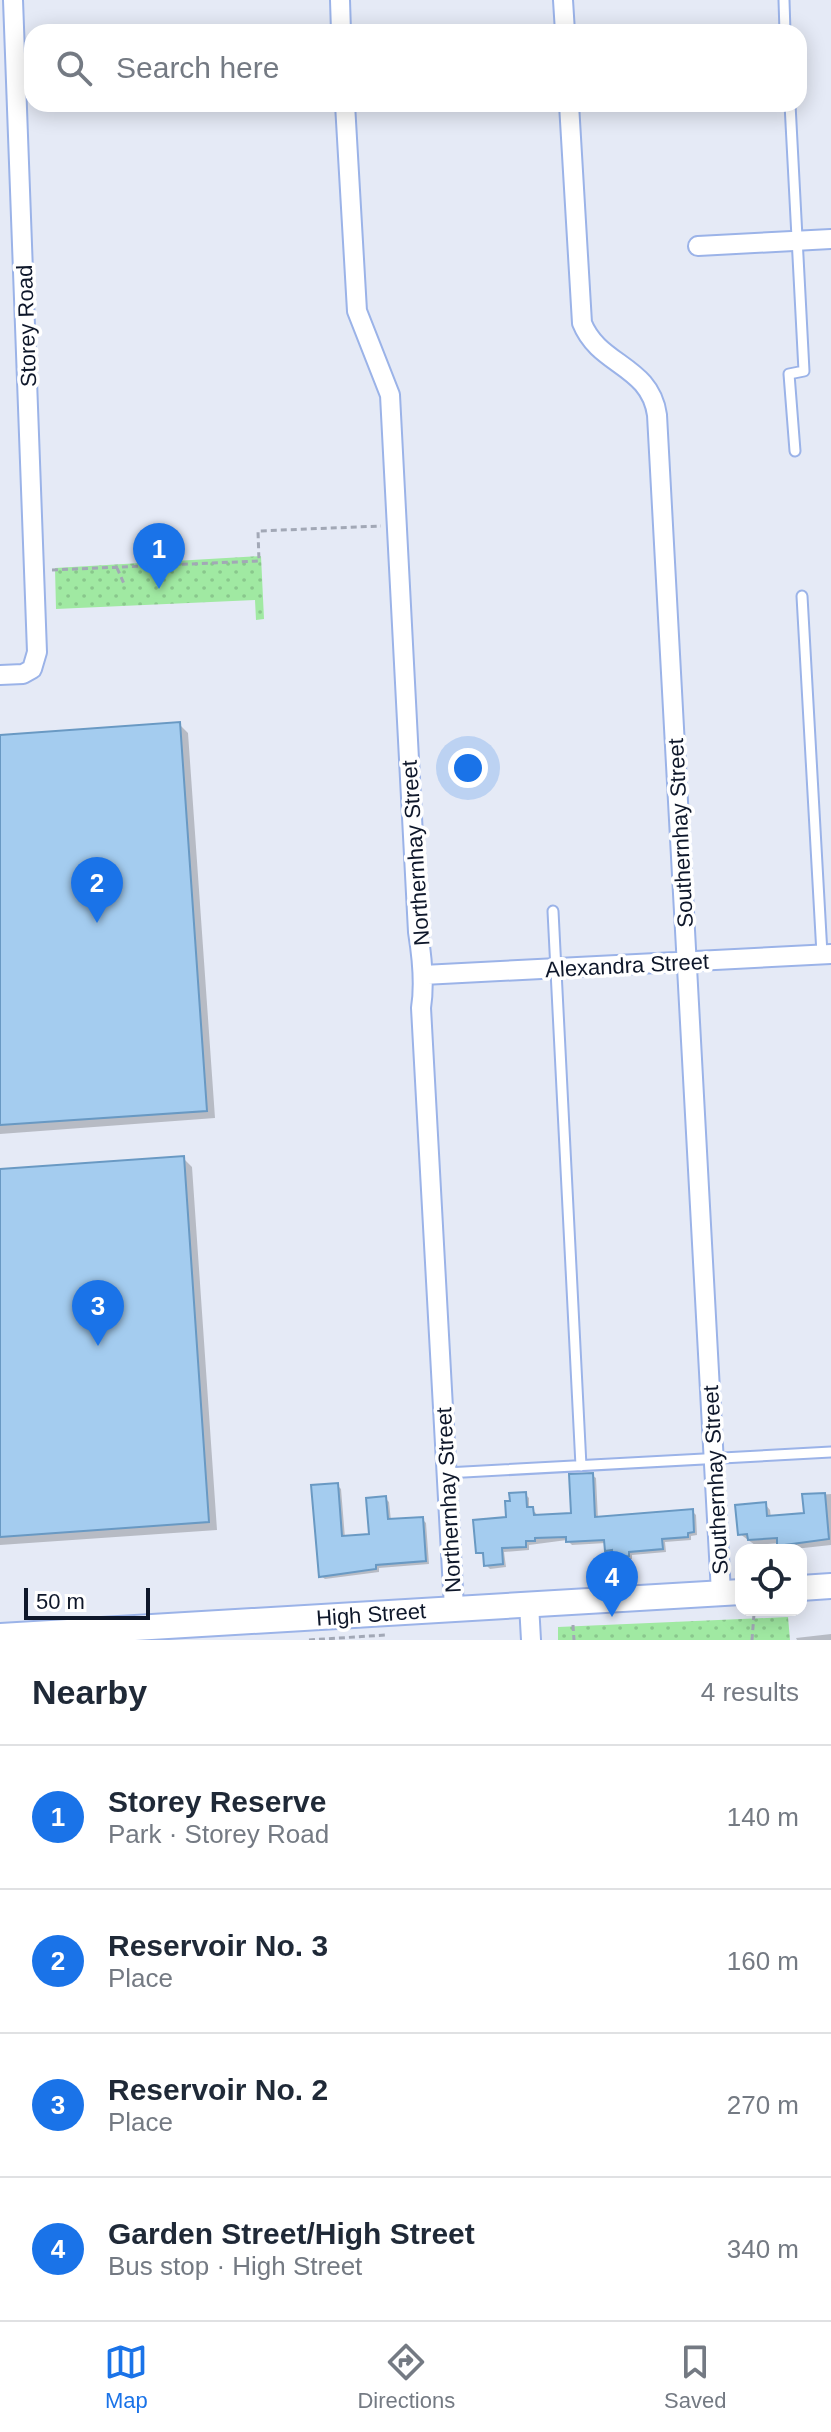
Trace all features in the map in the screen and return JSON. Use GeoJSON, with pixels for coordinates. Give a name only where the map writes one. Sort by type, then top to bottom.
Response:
{"type":"FeatureCollection","features":[{"type":"Feature","properties":{"kind":"main road"},"geometry":{"type":"LineString","coordinates":[[807,1588],[831,1586]]}},
{"type":"Feature","properties":{"kind":"main road","name":"High Street"},"geometry":{"type":"LineString","coordinates":[[0,1636],[731,1592]]}},
{"type":"Feature","properties":{"kind":"street","name":"Storey Road"},"geometry":{"type":"LineString","coordinates":[[0,675],[23,674],[32,669],[37,652],[13,0]]}},
{"type":"Feature","properties":{"kind":"street"},"geometry":{"type":"LineString","coordinates":[[340,0],[341,24]]}},
{"type":"Feature","properties":{"kind":"street"},"geometry":{"type":"LineString","coordinates":[[563,0],[564,24]]}},
{"type":"Feature","properties":{"kind":"street","name":"Northernhay Street"},"geometry":{"type":"LineString","coordinates":[[345,112],[357,311],[390,395],[454,1608]]}},
{"type":"Feature","properties":{"kind":"street","name":"Southernhay Street"},"geometry":{"type":"LineString","coordinates":[[569,112],[582,323],[598,347],[646,384],[655,399],[657,415],[714,1458],[731,1592]]}},
{"type":"Feature","properties":{"kind":"street"},"geometry":{"type":"LineString","coordinates":[[698,246],[831,239]]}},
{"type":"Feature","properties":{"kind":"street","name":"Alexandra Street"},"geometry":{"type":"LineString","coordinates":[[423,975],[826,954]]}},
{"type":"Feature","properties":{"kind":"street"},"geometry":{"type":"LineString","coordinates":[[529,1604],[531,1640]]}},
{"type":"Feature","properties":{"kind":"lane"},"geometry":{"type":"LineString","coordinates":[[784,0],[785,24]]}},
{"type":"Feature","properties":{"kind":"lane"},"geometry":{"type":"LineString","coordinates":[[790,112],[804,371],[789,374],[795,451]]}},
{"type":"Feature","properties":{"kind":"lane"},"geometry":{"type":"LineString","coordinates":[[802,596],[826,954]]}},
{"type":"Feature","properties":{"kind":"lane"},"geometry":{"type":"LineString","coordinates":[[553,911],[581,1466]]}},
{"type":"Feature","properties":{"kind":"lane"},"geometry":{"type":"LineString","coordinates":[[446,1473],[831,1452]]}},
{"type":"Feature","properties":{"kind":"path"},"geometry":{"type":"LineString","coordinates":[[51,570],[259,561],[258,531],[397,525]]}},
{"type":"Feature","properties":{"kind":"path"},"geometry":{"type":"LineString","coordinates":[[117,568],[125,586]]}},
{"type":"Feature","properties":{"kind":"path"},"geometry":{"type":"LineString","coordinates":[[752,1640],[754,1616]]}},
{"type":"Feature","properties":{"kind":"path"},"geometry":{"type":"LineString","coordinates":[[573,1625],[574,1640]]}},
{"type":"Feature","properties":{"kind":"path"},"geometry":{"type":"LineString","coordinates":[[309,1640],[387,1635]]}},
{"type":"Feature","properties":{"kind":"green space"},"geometry":{"type":"Polygon","coordinates":[[[261,556],[264,619],[256,620],[255,600],[56,609],[55,568],[261,556]]]}},
{"type":"Feature","properties":{"kind":"green space"},"geometry":{"type":"Polygon","coordinates":[[[788,1617],[790,1640],[558,1640],[558,1627],[788,1617]]]}},
{"type":"Feature","properties":{"kind":"building"},"geometry":{"type":"Polygon","coordinates":[[[180,722],[207,1111],[0,1125],[0,735],[180,722]]]}},
{"type":"Feature","properties":{"kind":"building"},"geometry":{"type":"Polygon","coordinates":[[[184,1156],[209,1522],[0,1537],[0,1169],[184,1156]]]}},
{"type":"Feature","properties":{"kind":"building"},"geometry":{"type":"Polygon","coordinates":[[[593,1473],[595,1517],[693,1509],[694,1532],[688,1533],[688,1537],[662,1539],[663,1549],[612,1557],[612,1550],[605,1551],[604,1540],[566,1542],[566,1537],[535,1538],[535,1541],[526,1541],[526,1547],[502,1548],[503,1564],[484,1566],[483,1553],[476,1553],[473,1520],[506,1517],[505,1501],[510,1501],[509,1493],[526,1492],[527,1507],[533,1507],[534,1515],[571,1513],[569,1474],[593,1473]]]}},
{"type":"Feature","properties":{"kind":"building"},"geometry":{"type":"Polygon","coordinates":[[[338,1483],[342,1536],[369,1534],[366,1498],[386,1496],[388,1519],[423,1517],[426,1561],[376,1565],[376,1569],[319,1577],[311,1485],[338,1483]]]}},
{"type":"Feature","properties":{"kind":"building"},"geometry":{"type":"Polygon","coordinates":[[[825,1493],[829,1539],[777,1544],[777,1538],[748,1540],[747,1534],[738,1535],[735,1505],[766,1502],[767,1516],[804,1513],[802,1494],[825,1493]]]}},
{"type":"Feature","properties":{"kind":"place","name":"Storey Reserve"},"geometry":{"type":"Point","coordinates":[159,589]}},
{"type":"Feature","properties":{"kind":"place","name":"Reservoir No. 3"},"geometry":{"type":"Point","coordinates":[97,923]}},
{"type":"Feature","properties":{"kind":"place","name":"Reservoir No. 2"},"geometry":{"type":"Point","coordinates":[98,1346]}},
{"type":"Feature","properties":{"kind":"place","name":"Garden Street/High Street"},"geometry":{"type":"Point","coordinates":[612,1617]}}]}
